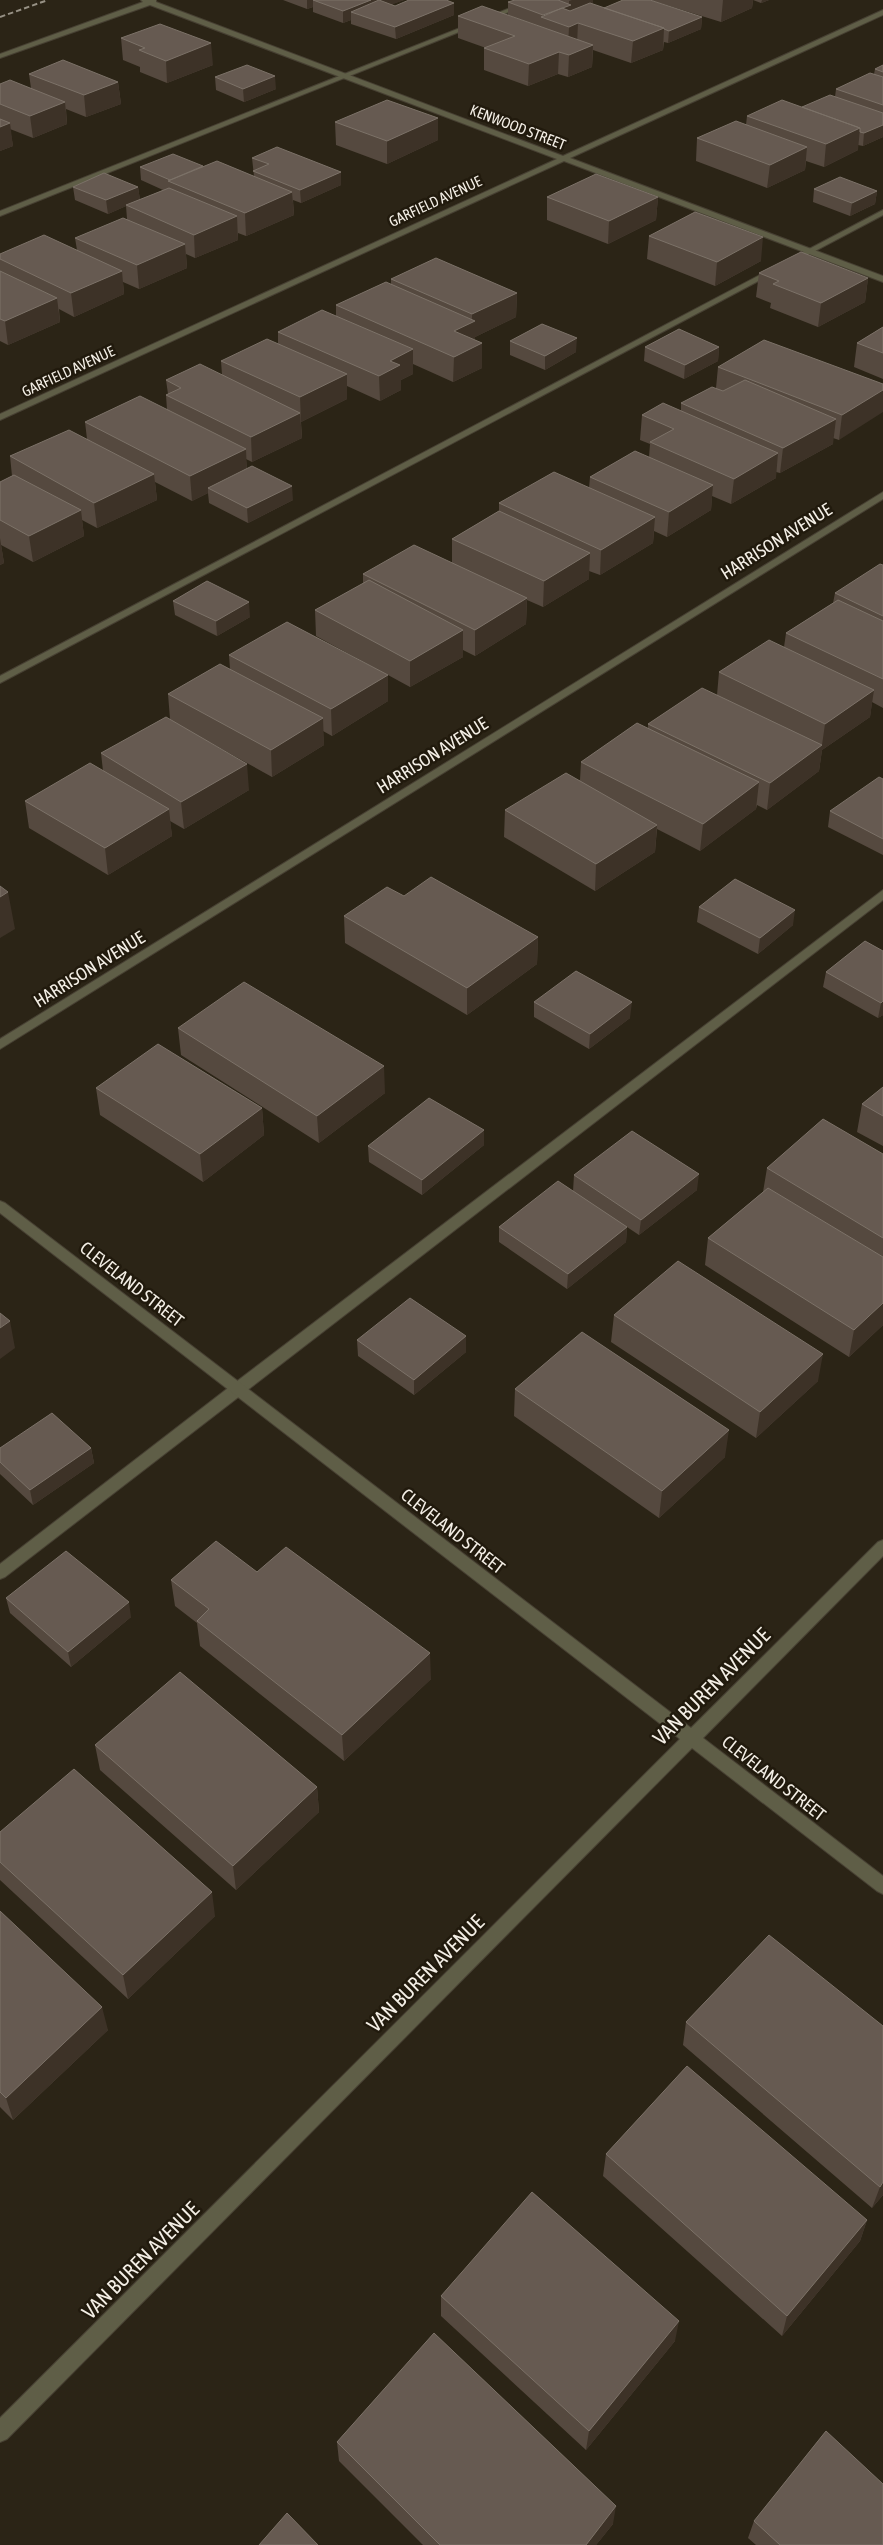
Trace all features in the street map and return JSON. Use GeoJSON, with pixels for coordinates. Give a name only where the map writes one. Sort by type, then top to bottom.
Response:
{"type":"FeatureCollection","features":[{"type":"Feature","properties":{"kind":"street"},"geometry":{"type":"LineString","coordinates":[[0,214],[536,0]]}},
{"type":"Feature","properties":{"kind":"street"},"geometry":{"type":"LineString","coordinates":[[0,56],[150,1]]}},
{"type":"Feature","properties":{"kind":"street","name":"KENWOOD STREET"},"geometry":{"type":"LineString","coordinates":[[150,1],[883,279]]}},
{"type":"Feature","properties":{"kind":"street","name":"GARFIELD AVENUE"},"geometry":{"type":"LineString","coordinates":[[0,417],[883,12]]}},
{"type":"Feature","properties":{"kind":"street"},"geometry":{"type":"LineString","coordinates":[[0,680],[883,212]]}},
{"type":"Feature","properties":{"kind":"street","name":"HARRISON AVENUE"},"geometry":{"type":"LineString","coordinates":[[0,1045],[883,495]]}},
{"type":"Feature","properties":{"kind":"street"},"geometry":{"type":"LineString","coordinates":[[0,1573],[237,1388],[883,894]]}},
{"type":"Feature","properties":{"kind":"street","name":"CLEVELAND STREET"},"geometry":{"type":"LineString","coordinates":[[0,1206],[883,1886]]}},
{"type":"Feature","properties":{"kind":"street","name":"VAN BUREN AVENUE"},"geometry":{"type":"LineString","coordinates":[[0,2432],[883,1546]]}},
{"type":"Feature","properties":{"kind":"building"},"geometry":{"type":"Polygon","coordinates":[[[313,0],[371,0],[343,11],[313,0]]]}},
{"type":"Feature","properties":{"kind":"building"},"geometry":{"type":"Polygon","coordinates":[[[379,0],[395,6],[409,0],[446,0],[454,3],[395,27],[351,12],[379,0]]]}},
{"type":"Feature","properties":{"kind":"building"},"geometry":{"type":"Polygon","coordinates":[[[515,0],[558,0],[571,5],[543,15],[508,2],[515,0]]]}},
{"type":"Feature","properties":{"kind":"building"},"geometry":{"type":"Polygon","coordinates":[[[623,0],[650,0],[702,17],[669,31],[604,8],[623,0]]]}},
{"type":"Feature","properties":{"kind":"building"},"geometry":{"type":"Polygon","coordinates":[[[590,3],[664,28],[633,41],[578,23],[569,27],[541,17],[562,8],[570,11],[590,3]]]}},
{"type":"Feature","properties":{"kind":"building"},"geometry":{"type":"Polygon","coordinates":[[[482,6],[593,45],[569,55],[559,52],[529,64],[484,48],[515,36],[458,16],[482,6]]]}},
{"type":"Feature","properties":{"kind":"building"},"geometry":{"type":"Polygon","coordinates":[[[160,24],[211,43],[166,61],[139,50],[145,48],[121,38],[160,24]]]}},
{"type":"Feature","properties":{"kind":"building"},"geometry":{"type":"Polygon","coordinates":[[[63,60],[118,82],[84,95],[29,74],[63,60]]]}},
{"type":"Feature","properties":{"kind":"building"},"geometry":{"type":"Polygon","coordinates":[[[247,65],[275,76],[243,89],[215,77],[247,65]]]}},
{"type":"Feature","properties":{"kind":"building"},"geometry":{"type":"Polygon","coordinates":[[[883,65],[883,72],[875,69],[883,65]]]}},
{"type":"Feature","properties":{"kind":"building"},"geometry":{"type":"Polygon","coordinates":[[[870,73],[883,77],[883,105],[836,89],[870,73]]]}},
{"type":"Feature","properties":{"kind":"building"},"geometry":{"type":"Polygon","coordinates":[[[10,80],[65,102],[30,116],[0,104],[0,84],[10,80]]]}},
{"type":"Feature","properties":{"kind":"building"},"geometry":{"type":"Polygon","coordinates":[[[830,95],[883,113],[883,125],[864,133],[860,132],[860,128],[802,107],[830,95]]]}},
{"type":"Feature","properties":{"kind":"building"},"geometry":{"type":"Polygon","coordinates":[[[387,100],[438,118],[387,141],[335,122],[387,100]]]}},
{"type":"Feature","properties":{"kind":"building"},"geometry":{"type":"Polygon","coordinates":[[[782,100],[860,128],[826,144],[747,116],[782,100]]]}},
{"type":"Feature","properties":{"kind":"building"},"geometry":{"type":"Polygon","coordinates":[[[0,119],[10,123],[0,127],[0,119]]]}},
{"type":"Feature","properties":{"kind":"building"},"geometry":{"type":"Polygon","coordinates":[[[736,121],[807,147],[770,165],[697,138],[736,121]]]}},
{"type":"Feature","properties":{"kind":"building"},"geometry":{"type":"Polygon","coordinates":[[[277,147],[341,172],[300,190],[253,171],[269,164],[252,158],[277,147]]]}},
{"type":"Feature","properties":{"kind":"building"},"geometry":{"type":"Polygon","coordinates":[[[173,154],[203,166],[170,180],[140,167],[173,154]]]}},
{"type":"Feature","properties":{"kind":"building"},"geometry":{"type":"Polygon","coordinates":[[[217,161],[292,192],[245,213],[168,181],[217,161]]]}},
{"type":"Feature","properties":{"kind":"building"},"geometry":{"type":"Polygon","coordinates":[[[104,173],[138,187],[106,200],[73,187],[104,173]]]}},
{"type":"Feature","properties":{"kind":"building"},"geometry":{"type":"Polygon","coordinates":[[[596,174],[658,197],[609,221],[547,197],[596,174]]]}},
{"type":"Feature","properties":{"kind":"building"},"geometry":{"type":"Polygon","coordinates":[[[840,177],[877,191],[852,203],[814,189],[840,177]]]}},
{"type":"Feature","properties":{"kind":"building"},"geometry":{"type":"Polygon","coordinates":[[[169,188],[237,216],[194,235],[126,205],[169,188]]]}},
{"type":"Feature","properties":{"kind":"building"},"geometry":{"type":"Polygon","coordinates":[[[695,212],[763,237],[717,262],[649,236],[695,212]]]}},
{"type":"Feature","properties":{"kind":"building"},"geometry":{"type":"Polygon","coordinates":[[[123,218],[185,244],[137,265],[75,238],[123,218]]]}},
{"type":"Feature","properties":{"kind":"building"},"geometry":{"type":"Polygon","coordinates":[[[44,235],[122,271],[71,293],[0,259],[0,254],[44,235]]]}},
{"type":"Feature","properties":{"kind":"building"},"geometry":{"type":"Polygon","coordinates":[[[801,252],[868,278],[821,303],[773,284],[779,281],[759,273],[801,252]]]}},
{"type":"Feature","properties":{"kind":"building"},"geometry":{"type":"Polygon","coordinates":[[[436,258],[517,293],[472,314],[391,279],[436,258]]]}},
{"type":"Feature","properties":{"kind":"building"},"geometry":{"type":"Polygon","coordinates":[[[0,271],[57,298],[5,321],[0,319],[0,271]]]}},
{"type":"Feature","properties":{"kind":"building"},"geometry":{"type":"Polygon","coordinates":[[[386,282],[475,321],[454,331],[482,343],[454,357],[336,305],[386,282]]]}},
{"type":"Feature","properties":{"kind":"building"},"geometry":{"type":"Polygon","coordinates":[[[322,310],[413,349],[390,361],[400,365],[379,376],[278,332],[322,310]]]}},
{"type":"Feature","properties":{"kind":"building"},"geometry":{"type":"Polygon","coordinates":[[[542,324],[577,338],[545,356],[510,341],[542,324]]]}},
{"type":"Feature","properties":{"kind":"building"},"geometry":{"type":"Polygon","coordinates":[[[883,327],[883,353],[857,343],[883,327]]]}},
{"type":"Feature","properties":{"kind":"building"},"geometry":{"type":"Polygon","coordinates":[[[679,329],[719,347],[685,365],[645,347],[679,329]]]}},
{"type":"Feature","properties":{"kind":"building"},"geometry":{"type":"Polygon","coordinates":[[[267,339],[347,374],[300,397],[221,361],[267,339]]]}},
{"type":"Feature","properties":{"kind":"building"},"geometry":{"type":"Polygon","coordinates":[[[764,340],[883,384],[883,390],[842,415],[718,367],[764,340]]]}},
{"type":"Feature","properties":{"kind":"building"},"geometry":{"type":"Polygon","coordinates":[[[200,364],[300,413],[251,437],[166,395],[181,388],[166,380],[200,364]]]}},
{"type":"Feature","properties":{"kind":"building"},"geometry":{"type":"Polygon","coordinates":[[[745,380],[836,419],[783,448],[681,403],[712,387],[723,391],[745,380]]]}},
{"type":"Feature","properties":{"kind":"building"},"geometry":{"type":"Polygon","coordinates":[[[140,396],[246,449],[190,476],[85,422],[140,396]]]}},
{"type":"Feature","properties":{"kind":"building"},"geometry":{"type":"Polygon","coordinates":[[[663,403],[778,453],[734,479],[650,442],[674,429],[642,415],[663,403]]]}},
{"type":"Feature","properties":{"kind":"building"},"geometry":{"type":"Polygon","coordinates":[[[69,430],[154,474],[94,503],[10,456],[69,430]]]}},
{"type":"Feature","properties":{"kind":"building"},"geometry":{"type":"Polygon","coordinates":[[[635,451],[713,485],[669,512],[590,477],[635,451]]]}},
{"type":"Feature","properties":{"kind":"building"},"geometry":{"type":"Polygon","coordinates":[[[252,466],[292,486],[247,508],[208,488],[252,466]]]}},
{"type":"Feature","properties":{"kind":"building"},"geometry":{"type":"Polygon","coordinates":[[[554,472],[655,517],[601,550],[499,503],[554,472]]]}},
{"type":"Feature","properties":{"kind":"building"},"geometry":{"type":"Polygon","coordinates":[[[14,475],[81,510],[29,536],[0,520],[0,482],[14,475]]]}},
{"type":"Feature","properties":{"kind":"building"},"geometry":{"type":"Polygon","coordinates":[[[499,511],[590,553],[544,581],[452,539],[499,511]]]}},
{"type":"Feature","properties":{"kind":"building"},"geometry":{"type":"Polygon","coordinates":[[[414,545],[527,598],[475,630],[363,574],[414,545]]]}},
{"type":"Feature","properties":{"kind":"building"},"geometry":{"type":"Polygon","coordinates":[[[880,564],[883,565],[883,616],[835,593],[880,564]]]}},
{"type":"Feature","properties":{"kind":"building"},"geometry":{"type":"Polygon","coordinates":[[[369,580],[463,630],[410,661],[315,610],[369,580]]]}},
{"type":"Feature","properties":{"kind":"building"},"geometry":{"type":"Polygon","coordinates":[[[207,581],[249,602],[216,621],[173,601],[207,581]]]}},
{"type":"Feature","properties":{"kind":"building"},"geometry":{"type":"Polygon","coordinates":[[[838,600],[883,621],[883,679],[786,633],[838,600]]]}},
{"type":"Feature","properties":{"kind":"building"},"geometry":{"type":"Polygon","coordinates":[[[287,622],[388,675],[331,709],[229,655],[287,622]]]}},
{"type":"Feature","properties":{"kind":"building"},"geometry":{"type":"Polygon","coordinates":[[[769,640],[874,690],[825,724],[719,672],[769,640]]]}},
{"type":"Feature","properties":{"kind":"building"},"geometry":{"type":"Polygon","coordinates":[[[220,664],[323,718],[271,750],[168,694],[220,664]]]}},
{"type":"Feature","properties":{"kind":"building"},"geometry":{"type":"Polygon","coordinates":[[[702,688],[822,745],[770,783],[648,724],[702,688]]]}},
{"type":"Feature","properties":{"kind":"building"},"geometry":{"type":"Polygon","coordinates":[[[166,717],[247,764],[181,802],[101,753],[166,717]]]}},
{"type":"Feature","properties":{"kind":"building"},"geometry":{"type":"Polygon","coordinates":[[[637,723],[759,782],[703,824],[581,762],[637,723]]]}},
{"type":"Feature","properties":{"kind":"building"},"geometry":{"type":"Polygon","coordinates":[[[90,763],[169,809],[105,848],[25,801],[90,763]]]}},
{"type":"Feature","properties":{"kind":"building"},"geometry":{"type":"Polygon","coordinates":[[[566,773],[657,825],[596,864],[505,810],[566,773]]]}},
{"type":"Feature","properties":{"kind":"building"},"geometry":{"type":"Polygon","coordinates":[[[879,777],[883,779],[883,839],[830,811],[879,777]]]}},
{"type":"Feature","properties":{"kind":"building"},"geometry":{"type":"Polygon","coordinates":[[[431,877],[538,937],[467,988],[344,916],[387,887],[404,896],[431,877]]]}},
{"type":"Feature","properties":{"kind":"building"},"geometry":{"type":"Polygon","coordinates":[[[735,879],[795,910],[760,938],[699,907],[735,879]]]}},
{"type":"Feature","properties":{"kind":"building"},"geometry":{"type":"Polygon","coordinates":[[[0,886],[8,892],[0,897],[0,886]]]}},
{"type":"Feature","properties":{"kind":"building"},"geometry":{"type":"Polygon","coordinates":[[[865,941],[883,951],[883,1001],[881,1003],[826,972],[865,941]]]}},
{"type":"Feature","properties":{"kind":"building"},"geometry":{"type":"Polygon","coordinates":[[[576,971],[632,1002],[590,1034],[534,1002],[576,971]]]}},
{"type":"Feature","properties":{"kind":"building"},"geometry":{"type":"Polygon","coordinates":[[[244,982],[384,1066],[317,1116],[178,1028],[244,982]]]}},
{"type":"Feature","properties":{"kind":"building"},"geometry":{"type":"Polygon","coordinates":[[[158,1044],[262,1108],[200,1154],[96,1088],[158,1044]]]}},
{"type":"Feature","properties":{"kind":"building"},"geometry":{"type":"Polygon","coordinates":[[[883,1087],[883,1116],[862,1104],[883,1087]]]}},
{"type":"Feature","properties":{"kind":"building"},"geometry":{"type":"Polygon","coordinates":[[[429,1098],[484,1130],[422,1180],[368,1146],[429,1098]]]}},
{"type":"Feature","properties":{"kind":"building"},"geometry":{"type":"Polygon","coordinates":[[[823,1119],[883,1154],[883,1238],[767,1168],[823,1119]]]}},
{"type":"Feature","properties":{"kind":"building"},"geometry":{"type":"Polygon","coordinates":[[[632,1131],[699,1174],[641,1220],[574,1175],[632,1131]]]}},
{"type":"Feature","properties":{"kind":"building"},"geometry":{"type":"Polygon","coordinates":[[[558,1181],[627,1227],[568,1274],[499,1227],[558,1181]]]}},
{"type":"Feature","properties":{"kind":"building"},"geometry":{"type":"Polygon","coordinates":[[[768,1188],[883,1257],[883,1303],[854,1330],[708,1238],[768,1188]]]}},
{"type":"Feature","properties":{"kind":"building"},"geometry":{"type":"Polygon","coordinates":[[[678,1261],[823,1354],[760,1412],[614,1315],[678,1261]]]}},
{"type":"Feature","properties":{"kind":"building"},"geometry":{"type":"Polygon","coordinates":[[[410,1298],[466,1336],[414,1380],[357,1340],[410,1298]]]}},
{"type":"Feature","properties":{"kind":"building"},"geometry":{"type":"Polygon","coordinates":[[[0,1313],[10,1321],[0,1328],[0,1313]]]}},
{"type":"Feature","properties":{"kind":"building"},"geometry":{"type":"Polygon","coordinates":[[[582,1332],[729,1430],[662,1491],[515,1389],[582,1332]]]}},
{"type":"Feature","properties":{"kind":"building"},"geometry":{"type":"Polygon","coordinates":[[[52,1413],[91,1448],[30,1490],[0,1462],[0,1448],[52,1413]]]}},
{"type":"Feature","properties":{"kind":"building"},"geometry":{"type":"Polygon","coordinates":[[[216,1541],[257,1572],[286,1547],[430,1653],[342,1735],[197,1621],[209,1609],[171,1580],[216,1541]]]}},
{"type":"Feature","properties":{"kind":"building"},"geometry":{"type":"Polygon","coordinates":[[[66,1551],[129,1602],[68,1652],[6,1598],[66,1551]]]}},
{"type":"Feature","properties":{"kind":"building"},"geometry":{"type":"Polygon","coordinates":[[[180,1672],[317,1787],[233,1866],[95,1745],[180,1672]]]}},
{"type":"Feature","properties":{"kind":"building"},"geometry":{"type":"Polygon","coordinates":[[[74,1769],[212,1892],[123,1975],[0,1862],[0,1832],[74,1769]]]}},
{"type":"Feature","properties":{"kind":"building"},"geometry":{"type":"Polygon","coordinates":[[[0,1911],[102,2007],[6,2098],[0,2092],[0,1911]]]}},
{"type":"Feature","properties":{"kind":"building"},"geometry":{"type":"Polygon","coordinates":[[[769,1935],[883,2026],[883,2182],[880,2187],[686,2022],[769,1935]]]}},
{"type":"Feature","properties":{"kind":"building"},"geometry":{"type":"Polygon","coordinates":[[[687,2066],[867,2220],[787,2316],[606,2154],[687,2066]]]}},
{"type":"Feature","properties":{"kind":"building"},"geometry":{"type":"Polygon","coordinates":[[[532,2192],[679,2321],[589,2431],[441,2296],[532,2192]]]}},
{"type":"Feature","properties":{"kind":"building"},"geometry":{"type":"Polygon","coordinates":[[[434,2333],[616,2506],[586,2545],[440,2545],[337,2442],[434,2333]]]}},
{"type":"Feature","properties":{"kind":"building"},"geometry":{"type":"Polygon","coordinates":[[[826,2431],[883,2484],[883,2545],[780,2545],[754,2521],[826,2431]]]}},
{"type":"Feature","properties":{"kind":"building"},"geometry":{"type":"Polygon","coordinates":[[[287,2513],[318,2545],[259,2545],[287,2513]]]}},
{"type":"Feature","properties":{"kind":"railway"},"geometry":{"type":"LineString","coordinates":[[0,17],[48,0]]}}]}
